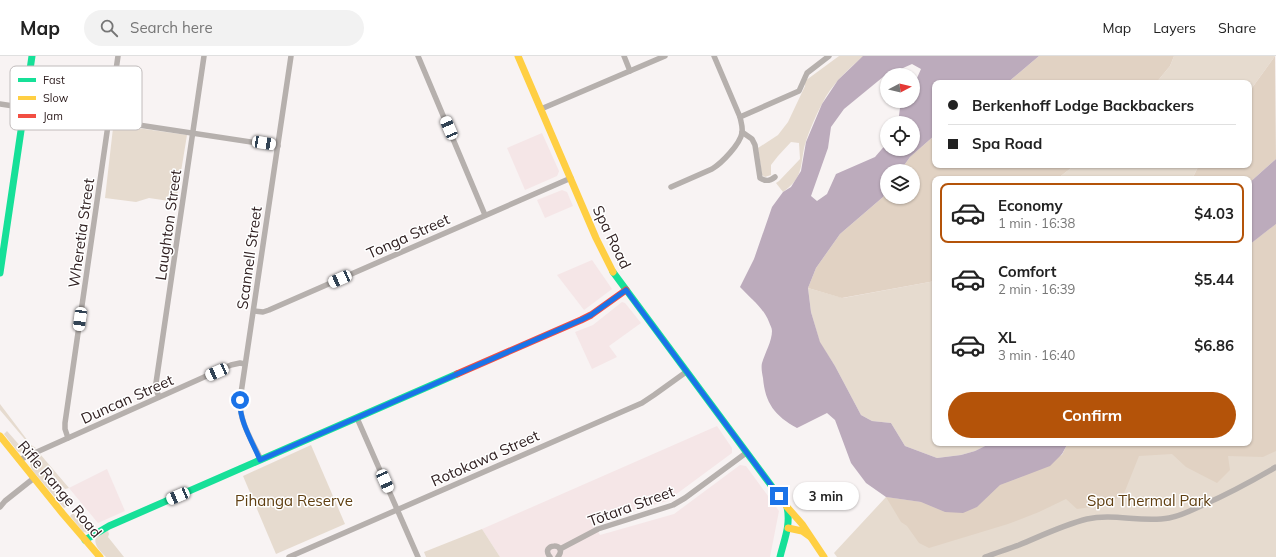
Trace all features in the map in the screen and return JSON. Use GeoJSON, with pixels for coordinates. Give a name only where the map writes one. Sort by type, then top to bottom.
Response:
{"type":"FeatureCollection","features":[{"type":"Feature","properties":{"kind":"street"},"geometry":{"type":"LineString","coordinates":[[30,66],[32,56]]}},
{"type":"Feature","properties":{"kind":"street","name":"Wheretia Street"},"geometry":{"type":"LineString","coordinates":[[117,66],[118,56]]}},
{"type":"Feature","properties":{"kind":"street","name":"Laughton Street"},"geometry":{"type":"LineString","coordinates":[[159,397],[156,389],[156,383],[204,56]]}},
{"type":"Feature","properties":{"kind":"street","name":"Scannell Street"},"geometry":{"type":"LineString","coordinates":[[260,460],[242,418],[240,408],[245,364],[291,56]]}},
{"type":"Feature","properties":{"kind":"street"},"geometry":{"type":"LineString","coordinates":[[418,56],[485,215]]}},
{"type":"Feature","properties":{"kind":"street","name":"Spa Road"},"geometry":{"type":"LineString","coordinates":[[518,56],[604,256],[612,270],[746,453],[796,517],[824,557]]}},
{"type":"Feature","properties":{"kind":"street"},"geometry":{"type":"LineString","coordinates":[[624,56],[630,71]]}},
{"type":"Feature","properties":{"kind":"street"},"geometry":{"type":"LineString","coordinates":[[541,108],[665,56]]}},
{"type":"Feature","properties":{"kind":"street"},"geometry":{"type":"LineString","coordinates":[[671,187],[718,166],[738,142],[742,132],[743,126],[740,117],[714,56]]}},
{"type":"Feature","properties":{"kind":"street"},"geometry":{"type":"LineString","coordinates":[[740,117],[799,91],[807,73],[829,56]]}},
{"type":"Feature","properties":{"kind":"street"},"geometry":{"type":"LineString","coordinates":[[0,104],[10,106]]}},
{"type":"Feature","properties":{"kind":"street"},"geometry":{"type":"LineString","coordinates":[[142,125],[278,146]]}},
{"type":"Feature","properties":{"kind":"street"},"geometry":{"type":"LineString","coordinates":[[0,273],[21,130]]}},
{"type":"Feature","properties":{"kind":"street","name":"Wheretia Street"},"geometry":{"type":"LineString","coordinates":[[68,438],[65,423],[108,130]]}},
{"type":"Feature","properties":{"kind":"street"},"geometry":{"type":"LineString","coordinates":[[742,132],[752,139],[755,145],[760,178],[770,180],[775,177]]}},
{"type":"Feature","properties":{"kind":"street","name":"Tonga Street"},"geometry":{"type":"LineString","coordinates":[[254,311],[263,312],[269,310],[571,178]]}},
{"type":"Feature","properties":{"kind":"street"},"geometry":{"type":"LineString","coordinates":[[85,540],[109,526],[581,320],[591,315],[626,290]]}},
{"type":"Feature","properties":{"kind":"street","name":"Duncan Street"},"geometry":{"type":"LineString","coordinates":[[19,460],[231,365],[240,363],[245,364]]}},
{"type":"Feature","properties":{"kind":"street","name":"Rotokawa Street"},"geometry":{"type":"LineString","coordinates":[[289,557],[642,403],[686,372]]}},
{"type":"Feature","properties":{"kind":"street"},"geometry":{"type":"LineString","coordinates":[[357,418],[418,557]]}},
{"type":"Feature","properties":{"kind":"street","name":"Rifle Range Road"},"geometry":{"type":"LineString","coordinates":[[0,436],[100,557]]}},
{"type":"Feature","properties":{"kind":"street","name":"Tōtara Street"},"geometry":{"type":"LineString","coordinates":[[550,557],[548,553],[550,547],[555,546],[560,549],[598,529],[673,506],[746,453]]}},
{"type":"Feature","properties":{"kind":"street"},"geometry":{"type":"LineString","coordinates":[[985,557],[1064,526],[1088,519],[1107,517],[1145,519],[1168,518],[1184,514],[1252,482],[1276,467]]}},
{"type":"Feature","properties":{"kind":"street"},"geometry":{"type":"LineString","coordinates":[[0,507],[5,501],[34,478]]}},
{"type":"Feature","properties":{"kind":"street"},"geometry":{"type":"LineString","coordinates":[[780,557],[788,528],[789,520],[787,507]]}},
{"type":"Feature","properties":{"kind":"street"},"geometry":{"type":"LineString","coordinates":[[788,528],[802,531],[810,537]]}},
{"type":"Feature","properties":{"kind":"street"},"geometry":{"type":"LineString","coordinates":[[558,557],[560,554],[560,549]]}},
{"type":"Feature","properties":{"kind":"shaded area"},"geometry":{"type":"Polygon","coordinates":[[[863,56],[1039,56],[1011,80],[932,80],[932,138],[920,148],[920,116],[899,116],[900,108],[920,108],[921,69],[912,64],[903,68],[880,68],[880,79],[844,109],[831,127],[828,148],[811,196],[817,201],[827,194],[836,174],[875,157],[880,151],[880,156],[911,156],[905,164],[880,164],[880,200],[840,234],[816,268],[808,288],[811,312],[820,342],[835,366],[861,415],[872,421],[891,423],[905,446],[937,458],[961,455],[985,446],[1066,446],[1062,454],[1050,466],[1000,485],[977,507],[963,513],[945,512],[921,502],[886,497],[866,483],[851,463],[835,420],[827,413],[797,428],[783,419],[772,408],[764,387],[762,365],[771,339],[772,329],[763,312],[740,287],[754,259],[772,207],[783,192],[791,187],[801,171],[806,142],[822,104],[838,80],[863,56]]]}},
{"type":"Feature","properties":{"kind":"shaded area"},"geometry":{"type":"Polygon","coordinates":[[[1039,56],[1174,56],[1170,66],[1158,80],[1011,80],[1039,56]]]}},
{"type":"Feature","properties":{"kind":"shaded area"},"geometry":{"type":"Polygon","coordinates":[[[1275,56],[1276,159],[1252,180],[1252,176],[1194,176],[1198,168],[1252,168],[1252,88],[1275,56]]]}},
{"type":"Feature","properties":{"kind":"shaded area"},"geometry":{"type":"Polygon","coordinates":[[[542,133],[559,171],[557,176],[525,190],[507,148],[542,133]]]}},
{"type":"Feature","properties":{"kind":"shaded area"},"geometry":{"type":"Polygon","coordinates":[[[932,138],[932,168],[1071,168],[1061,176],[932,176],[932,282],[842,298],[808,288],[816,268],[840,234],[880,200],[880,204],[920,204],[920,164],[905,164],[911,156],[920,156],[920,148],[932,138]]]}},
{"type":"Feature","properties":{"kind":"shaded area"},"geometry":{"type":"Polygon","coordinates":[[[1276,159],[1276,224],[1252,243],[1252,180],[1276,159]]]}},
{"type":"Feature","properties":{"kind":"shaded area"},"geometry":{"type":"Polygon","coordinates":[[[562,190],[567,192],[573,206],[545,218],[537,200],[562,190]]]}},
{"type":"Feature","properties":{"kind":"shaded area"},"geometry":{"type":"Polygon","coordinates":[[[1276,224],[1276,451],[1263,457],[1228,456],[1230,470],[1217,483],[1186,467],[1172,454],[1139,456],[1123,496],[1099,506],[1077,509],[1066,499],[1039,512],[1008,524],[929,548],[919,543],[907,526],[901,522],[886,497],[921,502],[945,512],[977,507],[1000,485],[1022,477],[1062,455],[1066,446],[1252,446],[1252,243],[1276,224]]]}},
{"type":"Feature","properties":{"kind":"shaded area"},"geometry":{"type":"Polygon","coordinates":[[[592,260],[612,289],[584,310],[557,275],[592,260]]]}},
{"type":"Feature","properties":{"kind":"shaded area"},"geometry":{"type":"Polygon","coordinates":[[[622,302],[625,303],[641,323],[609,346],[617,357],[592,369],[575,332],[593,325],[622,302]]]}},
{"type":"Feature","properties":{"kind":"shaded area"},"geometry":{"type":"Polygon","coordinates":[[[717,426],[732,448],[732,453],[667,501],[593,522],[600,535],[674,514],[740,465],[746,466],[779,511],[770,557],[500,557],[482,529],[717,426]]]}},
{"type":"Feature","properties":{"kind":"shaded area"},"geometry":{"type":"Polygon","coordinates":[[[107,469],[125,511],[98,523],[69,488],[107,469]]]}},
{"type":"Feature","properties":{"kind":"green space"},"geometry":{"type":"Polygon","coordinates":[[[839,56],[864,56],[840,78],[830,90],[815,117],[808,136],[799,175],[783,192],[776,183],[800,159],[799,143],[791,142],[771,165],[771,175],[765,177],[762,175],[758,148],[778,135],[788,122],[805,86],[805,81],[839,56]]]}},
{"type":"Feature","properties":{"kind":"green space"},"geometry":{"type":"Polygon","coordinates":[[[1174,56],[1275,56],[1252,88],[1252,80],[1158,80],[1170,66],[1174,56]]]}},
{"type":"Feature","properties":{"kind":"green space"},"geometry":{"type":"Polygon","coordinates":[[[142,129],[187,135],[176,202],[149,198],[136,202],[105,198],[113,130],[142,130],[142,129]]]}},
{"type":"Feature","properties":{"kind":"green space"},"geometry":{"type":"Polygon","coordinates":[[[1071,168],[1198,168],[1194,176],[1061,176],[1071,168]]]}},
{"type":"Feature","properties":{"kind":"green space","name":"Spa Thermal Park"},"geometry":{"type":"Polygon","coordinates":[[[1276,224],[1276,557],[837,557],[834,553],[886,497],[921,502],[1062,455],[1066,446],[1252,446],[1252,243],[1276,224]]]}},
{"type":"Feature","properties":{"kind":"green space"},"geometry":{"type":"Polygon","coordinates":[[[932,282],[932,446],[985,446],[961,455],[937,458],[905,446],[891,423],[872,421],[861,415],[835,366],[820,343],[811,312],[808,288],[843,298],[932,282]]]}},
{"type":"Feature","properties":{"kind":"green space"},"geometry":{"type":"Polygon","coordinates":[[[0,404],[31,445],[36,448],[23,453],[18,452],[4,434],[7,431],[22,448],[28,443],[0,410],[0,404]]]}},
{"type":"Feature","properties":{"kind":"green space","name":"Pihanga Reserve"},"geometry":{"type":"Polygon","coordinates":[[[311,445],[345,524],[276,554],[243,476],[311,445]]]}},
{"type":"Feature","properties":{"kind":"green space"},"geometry":{"type":"Polygon","coordinates":[[[40,454],[69,488],[65,489],[49,470],[46,472],[49,476],[50,486],[67,506],[64,508],[32,470],[30,464],[32,460],[35,456],[40,454]]]}},
{"type":"Feature","properties":{"kind":"green space"},"geometry":{"type":"Polygon","coordinates":[[[73,513],[90,533],[83,532],[70,516],[73,513]]]}},
{"type":"Feature","properties":{"kind":"green space"},"geometry":{"type":"Polygon","coordinates":[[[482,529],[500,557],[426,557],[424,552],[482,529]]]}},
{"type":"Feature","properties":{"kind":"green space"},"geometry":{"type":"Polygon","coordinates":[[[108,531],[108,537],[124,557],[106,557],[98,548],[95,542],[96,536],[108,531]]]}},
{"type":"Feature","properties":{"kind":"traffic: fast"},"geometry":{"type":"LineString","coordinates":[[31,66],[32,56]]}},
{"type":"Feature","properties":{"kind":"traffic: fast"},"geometry":{"type":"LineString","coordinates":[[0,273],[21,130]]}},
{"type":"Feature","properties":{"kind":"traffic: fast"},"geometry":{"type":"LineString","coordinates":[[613,272],[776,492]]}},
{"type":"Feature","properties":{"kind":"traffic: fast"},"geometry":{"type":"LineString","coordinates":[[85,540],[109,526],[457,374]]}},
{"type":"Feature","properties":{"kind":"traffic: fast"},"geometry":{"type":"LineString","coordinates":[[780,557],[788,526],[787,507]]}},
{"type":"Feature","properties":{"kind":"traffic: slow"},"geometry":{"type":"LineString","coordinates":[[518,56],[596,238],[613,272]]}},
{"type":"Feature","properties":{"kind":"traffic: slow"},"geometry":{"type":"LineString","coordinates":[[0,436],[100,557]]}},
{"type":"Feature","properties":{"kind":"traffic: slow"},"geometry":{"type":"LineString","coordinates":[[776,492],[802,524],[824,557]]}},
{"type":"Feature","properties":{"kind":"traffic: slow"},"geometry":{"type":"LineString","coordinates":[[788,528],[802,531],[809,536]]}},
{"type":"Feature","properties":{"kind":"traffic: jam"},"geometry":{"type":"LineString","coordinates":[[457,374],[581,320],[591,315],[626,290]]}},
{"type":"Feature","properties":{"kind":"route"},"geometry":{"type":"LineString","coordinates":[[240,400],[242,418],[260,460],[581,320],[591,315],[626,290],[779,496]]}}]}
